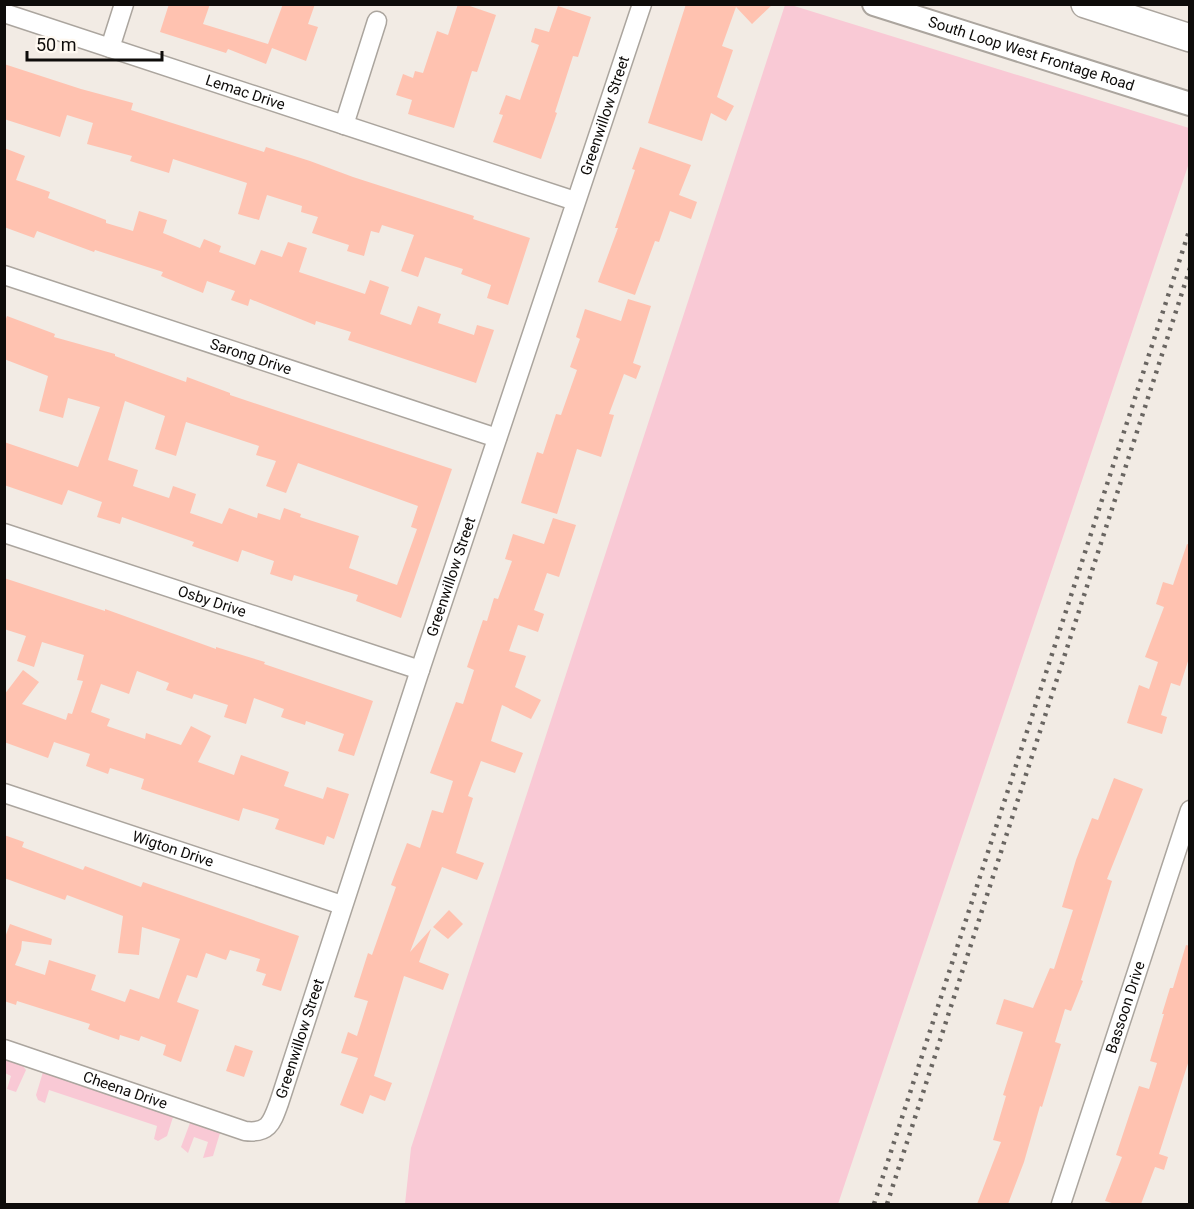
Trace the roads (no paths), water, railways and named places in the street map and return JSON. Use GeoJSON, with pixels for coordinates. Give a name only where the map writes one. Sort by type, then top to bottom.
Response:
{"type":"FeatureCollection","features":[{"type":"Feature","properties":{"kind":"highway"},"geometry":{"type":"LineString","coordinates":[[1085,4],[1190,38]]}},
{"type":"Feature","properties":{"kind":"main road","name":"South Loop West Frontage Road"},"geometry":{"type":"LineString","coordinates":[[874,4],[1190,104]]}},
{"type":"Feature","properties":{"kind":"street"},"geometry":{"type":"LineString","coordinates":[[110,48],[124,4]]}},
{"type":"Feature","properties":{"kind":"street","name":"Greenwillow Street"},"geometry":{"type":"LineString","coordinates":[[245,1131],[255,1132],[264,1129],[274,1117],[342,905],[642,4]]}},
{"type":"Feature","properties":{"kind":"street","name":"Lemac Drive"},"geometry":{"type":"LineString","coordinates":[[4,13],[575,201]]}},
{"type":"Feature","properties":{"kind":"street"},"geometry":{"type":"LineString","coordinates":[[344,125],[377,21]]}},
{"type":"Feature","properties":{"kind":"street","name":"Sarong Drive"},"geometry":{"type":"LineString","coordinates":[[4,274],[497,438]]}},
{"type":"Feature","properties":{"kind":"street","name":"Osby Drive"},"geometry":{"type":"LineString","coordinates":[[4,533],[420,670]]}},
{"type":"Feature","properties":{"kind":"street","name":"Wigton Drive"},"geometry":{"type":"LineString","coordinates":[[4,793],[342,905]]}},
{"type":"Feature","properties":{"kind":"street","name":"Bassoon Drive"},"geometry":{"type":"LineString","coordinates":[[1062,1204],[1190,810]]}},
{"type":"Feature","properties":{"kind":"street","name":"Cheena Drive"},"geometry":{"type":"LineString","coordinates":[[4,1049],[245,1131]]}},
{"type":"Feature","properties":{"kind":"railway"},"geometry":{"type":"LineString","coordinates":[[874,1204],[1190,228]]}},
{"type":"Feature","properties":{"kind":"railway"},"geometry":{"type":"LineString","coordinates":[[887,1204],[1190,268]]}}]}
